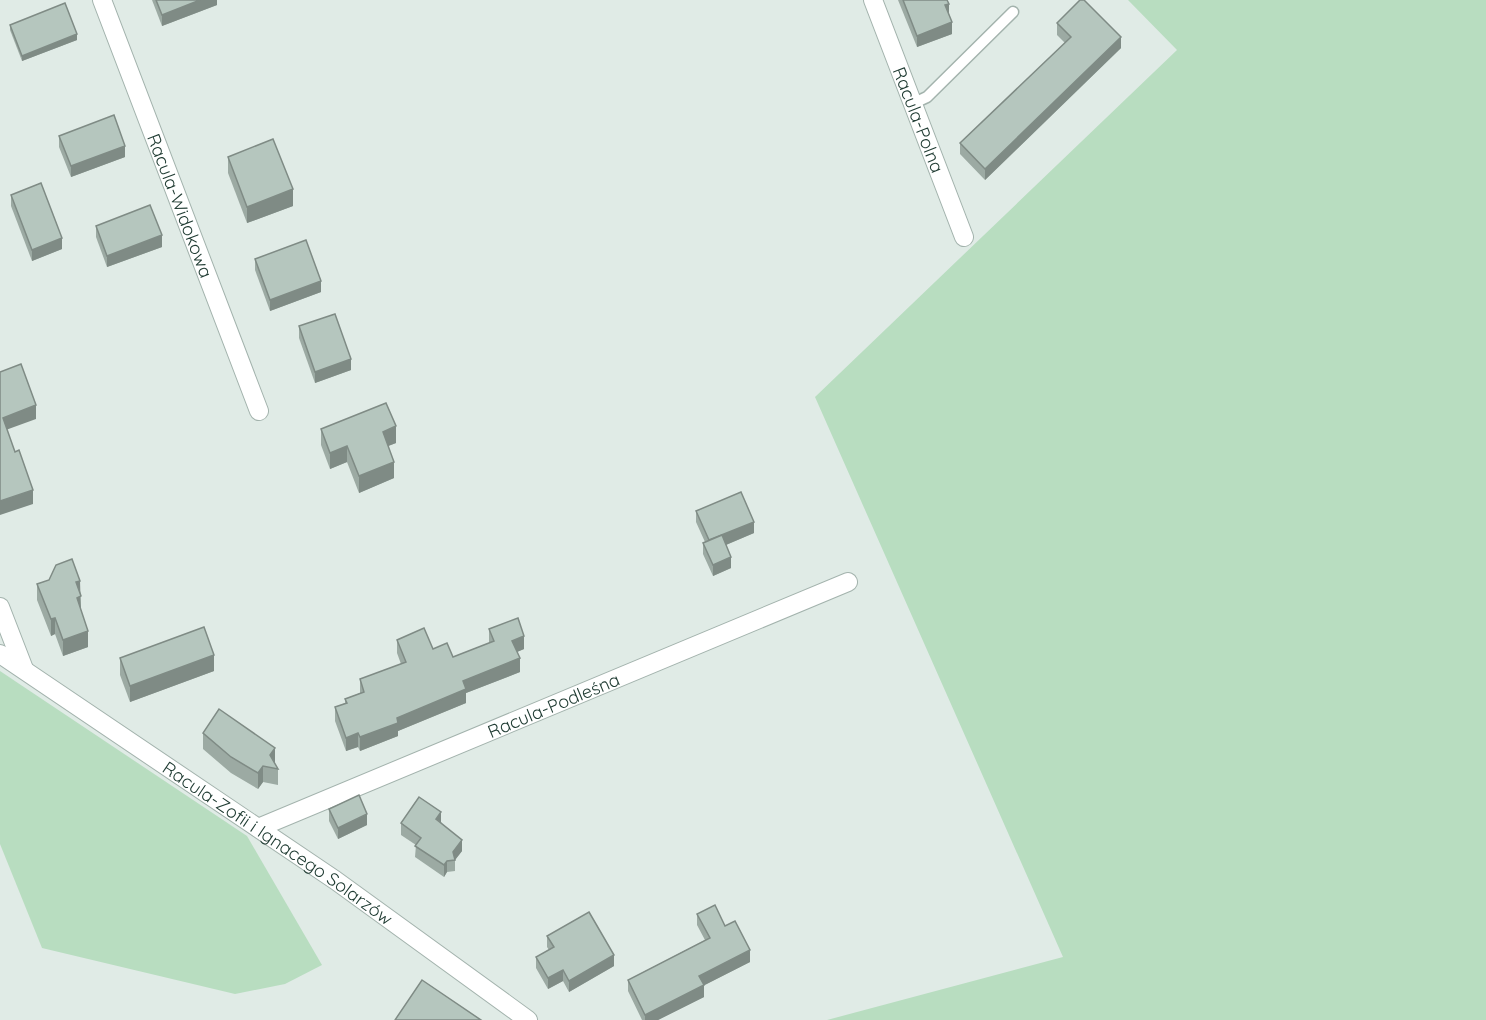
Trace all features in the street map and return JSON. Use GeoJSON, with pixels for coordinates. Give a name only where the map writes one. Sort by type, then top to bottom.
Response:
{"type":"FeatureCollection","features":[{"type":"Feature","properties":{"kind":"street","name":"Racula-Widokowa"},"geometry":{"type":"LineString","coordinates":[[102,0],[259,411]]}},
{"type":"Feature","properties":{"kind":"street","name":"Racula-Polna"},"geometry":{"type":"LineString","coordinates":[[873,0],[963,237]]}},
{"type":"Feature","properties":{"kind":"street","name":"Racula-Podleśna"},"geometry":{"type":"LineString","coordinates":[[258,828],[848,582]]}},
{"type":"Feature","properties":{"kind":"street"},"geometry":{"type":"LineString","coordinates":[[0,608],[24,669]]}},
{"type":"Feature","properties":{"kind":"street","name":"Racula-Zofii i Ignacego Solarzów"},"geometry":{"type":"LineString","coordinates":[[0,654],[335,880],[528,1020]]}},
{"type":"Feature","properties":{"kind":"lane"},"geometry":{"type":"LineString","coordinates":[[912,104],[927,97],[1013,12]]}},
{"type":"Feature","properties":{"kind":"green space"},"geometry":{"type":"Polygon","coordinates":[[[1128,0],[1486,0],[1486,1020],[827,1020],[1063,957],[815,397],[1177,50],[1128,0]]]}},
{"type":"Feature","properties":{"kind":"green space"},"geometry":{"type":"Polygon","coordinates":[[[0,671],[247,836],[322,965],[285,984],[235,994],[42,948],[0,844],[0,671]]]}},
{"type":"Feature","properties":{"kind":"building"},"geometry":{"type":"Polygon","coordinates":[[[156,0],[200,0],[162,15],[156,0]]]}},
{"type":"Feature","properties":{"kind":"building"},"geometry":{"type":"Polygon","coordinates":[[[903,0],[947,0],[949,4],[945,5],[952,22],[917,36],[903,0]]]}},
{"type":"Feature","properties":{"kind":"building"},"geometry":{"type":"Polygon","coordinates":[[[1080,0],[1084,0],[1121,37],[985,169],[960,143],[1071,37],[1057,23],[1080,0]]]}},
{"type":"Feature","properties":{"kind":"building"},"geometry":{"type":"Polygon","coordinates":[[[65,3],[77,34],[22,56],[10,25],[65,3]]]}},
{"type":"Feature","properties":{"kind":"building"},"geometry":{"type":"Polygon","coordinates":[[[114,115],[125,146],[71,166],[59,136],[114,115]]]}},
{"type":"Feature","properties":{"kind":"building"},"geometry":{"type":"Polygon","coordinates":[[[273,139],[293,189],[247,207],[228,157],[273,139]]]}},
{"type":"Feature","properties":{"kind":"building"},"geometry":{"type":"Polygon","coordinates":[[[41,183],[62,238],[32,250],[11,195],[41,183]]]}},
{"type":"Feature","properties":{"kind":"building"},"geometry":{"type":"Polygon","coordinates":[[[150,205],[162,235],[107,256],[96,226],[150,205]]]}},
{"type":"Feature","properties":{"kind":"building"},"geometry":{"type":"Polygon","coordinates":[[[306,240],[321,281],[270,300],[255,259],[306,240]]]}},
{"type":"Feature","properties":{"kind":"building"},"geometry":{"type":"Polygon","coordinates":[[[335,314],[351,359],[315,372],[299,326],[335,314]]]}},
{"type":"Feature","properties":{"kind":"building"},"geometry":{"type":"Polygon","coordinates":[[[21,364],[36,405],[3,418],[15,452],[19,450],[33,490],[0,501],[0,372],[21,364]]]}},
{"type":"Feature","properties":{"kind":"building"},"geometry":{"type":"Polygon","coordinates":[[[386,403],[396,426],[383,432],[394,462],[359,476],[347,446],[330,453],[321,429],[386,403]]]}},
{"type":"Feature","properties":{"kind":"building"},"geometry":{"type":"Polygon","coordinates":[[[741,492],[754,522],[709,540],[696,511],[741,492]]]}},
{"type":"Feature","properties":{"kind":"building"},"geometry":{"type":"Polygon","coordinates":[[[722,535],[731,557],[713,565],[703,543],[722,535]]]}},
{"type":"Feature","properties":{"kind":"building"},"geometry":{"type":"Polygon","coordinates":[[[72,559],[80,581],[76,582],[81,596],[77,598],[88,631],[63,640],[55,618],[51,619],[37,584],[49,580],[56,565],[72,559]]]}},
{"type":"Feature","properties":{"kind":"building"},"geometry":{"type":"Polygon","coordinates":[[[518,618],[524,636],[512,641],[520,658],[463,681],[466,689],[397,718],[398,723],[360,737],[358,733],[346,738],[335,707],[347,703],[345,699],[364,692],[360,679],[406,662],[397,640],[424,628],[433,649],[447,643],[453,657],[494,641],[489,629],[518,618]]]}},
{"type":"Feature","properties":{"kind":"building"},"geometry":{"type":"Polygon","coordinates":[[[204,627],[214,655],[130,686],[120,658],[204,627]]]}},
{"type":"Feature","properties":{"kind":"building"},"geometry":{"type":"Polygon","coordinates":[[[219,709],[275,748],[270,755],[278,769],[263,766],[258,773],[231,757],[203,733],[219,709]]]}},
{"type":"Feature","properties":{"kind":"building"},"geometry":{"type":"Polygon","coordinates":[[[359,795],[367,814],[338,828],[329,809],[359,795]]]}},
{"type":"Feature","properties":{"kind":"building"},"geometry":{"type":"Polygon","coordinates":[[[419,797],[441,812],[436,819],[462,840],[453,852],[455,860],[447,861],[444,865],[415,846],[421,838],[401,823],[419,797]]]}},
{"type":"Feature","properties":{"kind":"building"},"geometry":{"type":"Polygon","coordinates":[[[715,905],[725,926],[735,921],[750,950],[699,976],[704,985],[645,1015],[628,980],[710,938],[697,914],[715,905]]]}},
{"type":"Feature","properties":{"kind":"building"},"geometry":{"type":"Polygon","coordinates":[[[589,912],[614,955],[569,981],[563,970],[548,978],[536,957],[554,947],[547,936],[589,912]]]}},
{"type":"Feature","properties":{"kind":"building"},"geometry":{"type":"Polygon","coordinates":[[[422,980],[481,1020],[395,1020],[422,980]]]}}]}
